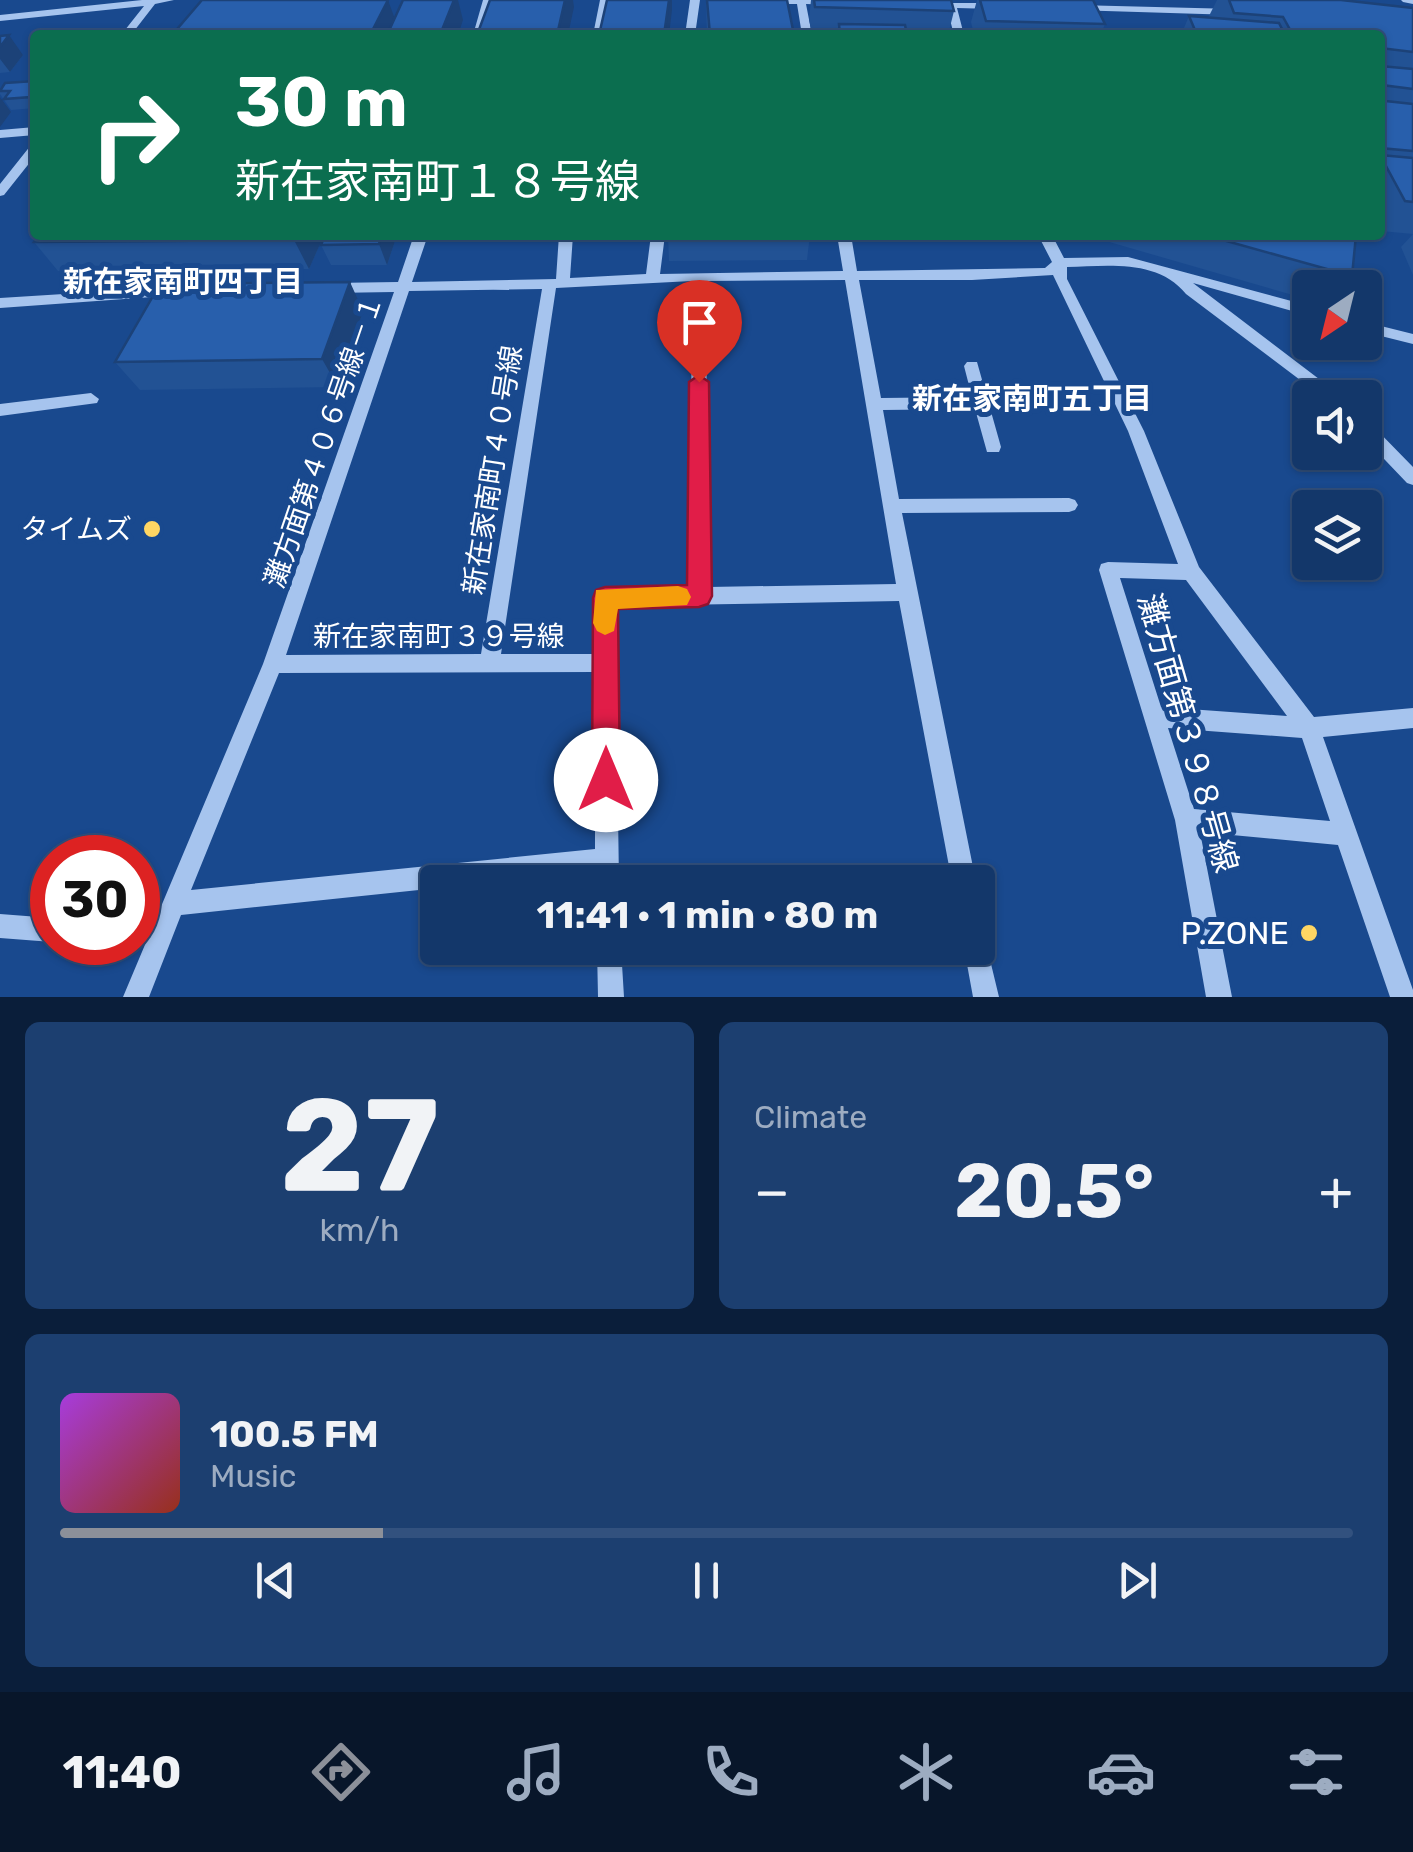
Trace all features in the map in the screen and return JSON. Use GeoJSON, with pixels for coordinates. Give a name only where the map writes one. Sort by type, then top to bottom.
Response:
{"type":"FeatureCollection","features":[{"type":"Feature","properties":{"kind":"street"},"geometry":{"type":"LineString","coordinates":[[0,18],[170,0]]}},
{"type":"Feature","properties":{"kind":"street"},"geometry":{"type":"LineString","coordinates":[[479,30],[488,0]]}},
{"type":"Feature","properties":{"kind":"street"},"geometry":{"type":"LineString","coordinates":[[599,30],[605,0]]}},
{"type":"Feature","properties":{"kind":"street"},"geometry":{"type":"LineString","coordinates":[[691,30],[695,0]]}},
{"type":"Feature","properties":{"kind":"street"},"geometry":{"type":"LineString","coordinates":[[747,1],[857,3]]}},
{"type":"Feature","properties":{"kind":"street"},"geometry":{"type":"LineString","coordinates":[[130,30],[152,2]]}},
{"type":"Feature","properties":{"kind":"street"},"geometry":{"type":"LineString","coordinates":[[801,2],[806,30]]}},
{"type":"Feature","properties":{"kind":"street"},"geometry":{"type":"LineString","coordinates":[[913,4],[1009,6]]}},
{"type":"Feature","properties":{"kind":"street"},"geometry":{"type":"LineString","coordinates":[[951,5],[958,30]]}},
{"type":"Feature","properties":{"kind":"street"},"geometry":{"type":"LineString","coordinates":[[1068,8],[1244,12]]}},
{"type":"Feature","properties":{"kind":"street"},"geometry":{"type":"LineString","coordinates":[[0,134],[30,132]]}},
{"type":"Feature","properties":{"kind":"street"},"geometry":{"type":"LineString","coordinates":[[0,192],[30,154]]}},
{"type":"Feature","properties":{"kind":"street","name":"灘方面第４０６号線－１"},"geometry":{"type":"LineString","coordinates":[[160,922],[173,904],[273,664],[420,240]]}},
{"type":"Feature","properties":{"kind":"street","name":"新在家南町４０号線"},"geometry":{"type":"LineString","coordinates":[[490,664],[565,240]]}},
{"type":"Feature","properties":{"kind":"street"},"geometry":{"type":"LineString","coordinates":[[652,278],[657,240]]}},
{"type":"Feature","properties":{"kind":"street"},"geometry":{"type":"LineString","coordinates":[[845,240],[961,865]]}},
{"type":"Feature","properties":{"kind":"street"},"geometry":{"type":"LineString","coordinates":[[1048,240],[1060,263],[1060,279],[1136,431],[1191,572],[1309,728],[1403,997]]}},
{"type":"Feature","properties":{"kind":"street"},"geometry":{"type":"LineString","coordinates":[[316,288],[556,284],[698,276],[1048,272],[1060,263],[1128,261],[1292,306]]}},
{"type":"Feature","properties":{"kind":"street"},"geometry":{"type":"LineString","coordinates":[[1175,272],[1191,291],[1312,380]]}},
{"type":"Feature","properties":{"kind":"street"},"geometry":{"type":"LineString","coordinates":[[698,276],[699,596]]}},
{"type":"Feature","properties":{"kind":"street"},"geometry":{"type":"LineString","coordinates":[[0,302],[187,291]]}},
{"type":"Feature","properties":{"kind":"street"},"geometry":{"type":"LineString","coordinates":[[1382,331],[1413,339]]}},
{"type":"Feature","properties":{"kind":"street"},"geometry":{"type":"LineString","coordinates":[[972,366],[992,447]]}},
{"type":"Feature","properties":{"kind":"street"},"geometry":{"type":"LineString","coordinates":[[0,410],[91,398]]}},
{"type":"Feature","properties":{"kind":"street"},"geometry":{"type":"LineString","coordinates":[[874,404],[981,402]]}},
{"type":"Feature","properties":{"kind":"street"},"geometry":{"type":"LineString","coordinates":[[1382,446],[1413,478]]}},
{"type":"Feature","properties":{"kind":"street"},"geometry":{"type":"LineString","coordinates":[[892,506],[1069,505]]}},
{"type":"Feature","properties":{"kind":"street","name":"灘方面第３９８号線"},"geometry":{"type":"LineString","coordinates":[[1191,572],[1108,570],[1186,820],[1219,997]]}},
{"type":"Feature","properties":{"kind":"street"},"geometry":{"type":"LineString","coordinates":[[607,865],[605,598],[908,592]]}},
{"type":"Feature","properties":{"kind":"street","name":"新在家南町３９号線"},"geometry":{"type":"LineString","coordinates":[[273,664],[606,663]]}},
{"type":"Feature","properties":{"kind":"street"},"geometry":{"type":"LineString","coordinates":[[1154,717],[1309,728],[1413,718]]}},
{"type":"Feature","properties":{"kind":"street"},"geometry":{"type":"LineString","coordinates":[[1186,820],[1346,834]]}},
{"type":"Feature","properties":{"kind":"street"},"geometry":{"type":"LineString","coordinates":[[173,904],[420,885]]}},
{"type":"Feature","properties":{"kind":"street"},"geometry":{"type":"LineString","coordinates":[[0,926],[30,928]]}},
{"type":"Feature","properties":{"kind":"street","name":"灘方面第４０６号線－１"},"geometry":{"type":"LineString","coordinates":[[136,997],[143,965]]}},
{"type":"Feature","properties":{"kind":"street"},"geometry":{"type":"LineString","coordinates":[[610,965],[611,997]]}},
{"type":"Feature","properties":{"kind":"street"},"geometry":{"type":"LineString","coordinates":[[979,965],[986,997]]}},
{"type":"Feature","properties":{"kind":"building"},"geometry":{"type":"Polygon","coordinates":[[[202,0],[388,0],[373,30],[176,30],[202,0]]]}},
{"type":"Feature","properties":{"kind":"building"},"geometry":{"type":"Polygon","coordinates":[[[403,0],[454,0],[442,30],[389,30],[403,0]]]}},
{"type":"Feature","properties":{"kind":"building"},"geometry":{"type":"Polygon","coordinates":[[[490,0],[565,0],[558,30],[479,30],[490,0]]]}},
{"type":"Feature","properties":{"kind":"building"},"geometry":{"type":"Polygon","coordinates":[[[607,0],[669,0],[665,30],[600,30],[607,0]]]}},
{"type":"Feature","properties":{"kind":"building"},"geometry":{"type":"Polygon","coordinates":[[[707,0],[787,0],[793,30],[710,30],[707,0]]]}},
{"type":"Feature","properties":{"kind":"building"},"geometry":{"type":"Polygon","coordinates":[[[814,0],[951,0],[954,11],[815,7],[814,0]]]}},
{"type":"Feature","properties":{"kind":"building"},"geometry":{"type":"Polygon","coordinates":[[[980,0],[1093,0],[1105,24],[986,21],[980,0]]]}},
{"type":"Feature","properties":{"kind":"building"},"geometry":{"type":"Polygon","coordinates":[[[1229,0],[1341,0],[1413,8],[1413,52],[1385,49],[1385,30],[1290,30],[1283,17],[1234,13],[1229,0]]]}},
{"type":"Feature","properties":{"kind":"building"},"geometry":{"type":"Polygon","coordinates":[[[1189,16],[1279,23],[1282,30],[1195,30],[1189,16]]]}},
{"type":"Feature","properties":{"kind":"building"},"geometry":{"type":"Polygon","coordinates":[[[839,24],[905,25],[906,30],[840,30],[839,24]]]}},
{"type":"Feature","properties":{"kind":"building"},"geometry":{"type":"Polygon","coordinates":[[[1385,66],[1413,69],[1413,89],[1385,85],[1385,66]]]}},
{"type":"Feature","properties":{"kind":"building"},"geometry":{"type":"Polygon","coordinates":[[[30,81],[30,97],[4,99],[10,91],[0,91],[5,83],[30,81]]]}},
{"type":"Feature","properties":{"kind":"building"},"geometry":{"type":"Polygon","coordinates":[[[1385,100],[1413,104],[1413,151],[1385,148],[1385,100]]]}},
{"type":"Feature","properties":{"kind":"building"},"geometry":{"type":"Polygon","coordinates":[[[1385,155],[1413,158],[1413,202],[1405,201],[1385,164],[1385,155]]]}},
{"type":"Feature","properties":{"kind":"building"},"geometry":{"type":"Polygon","coordinates":[[[35,240],[294,240],[34,242],[35,240]]]}},
{"type":"Feature","properties":{"kind":"building"},"geometry":{"type":"Polygon","coordinates":[[[323,240],[380,240],[379,244],[321,245],[323,240]]]}},
{"type":"Feature","properties":{"kind":"building"},"geometry":{"type":"Polygon","coordinates":[[[1223,240],[1356,240],[1353,270],[1330,270],[1223,240]]]}},
{"type":"Feature","properties":{"kind":"building"},"geometry":{"type":"Polygon","coordinates":[[[350,282],[322,359],[115,362],[160,284],[350,282]]]}},
{"type":"Feature","properties":{"kind":"slow traffic"},"geometry":{"type":"LineString","coordinates":[[605,623],[605,598],[678,597]]}},
{"type":"Feature","properties":{"kind":"place","name":"タイムズ"},"geometry":{"type":"Point","coordinates":[152,529]}},
{"type":"Feature","properties":{"kind":"place","name":"P.ZONE"},"geometry":{"type":"Point","coordinates":[1309,933]}},
{"type":"Feature","properties":{"kind":"district","name":"新在家南町四丁目"},"geometry":{"type":"Point","coordinates":[183,282]}},
{"type":"Feature","properties":{"kind":"district","name":"新在家南町五丁目"},"geometry":{"type":"Point","coordinates":[1032,399]}},
{"type":"Feature","properties":{"kind":"route"},"geometry":{"type":"LineString","coordinates":[[606,780],[605,598],[699,596],[699,382]]}}]}
